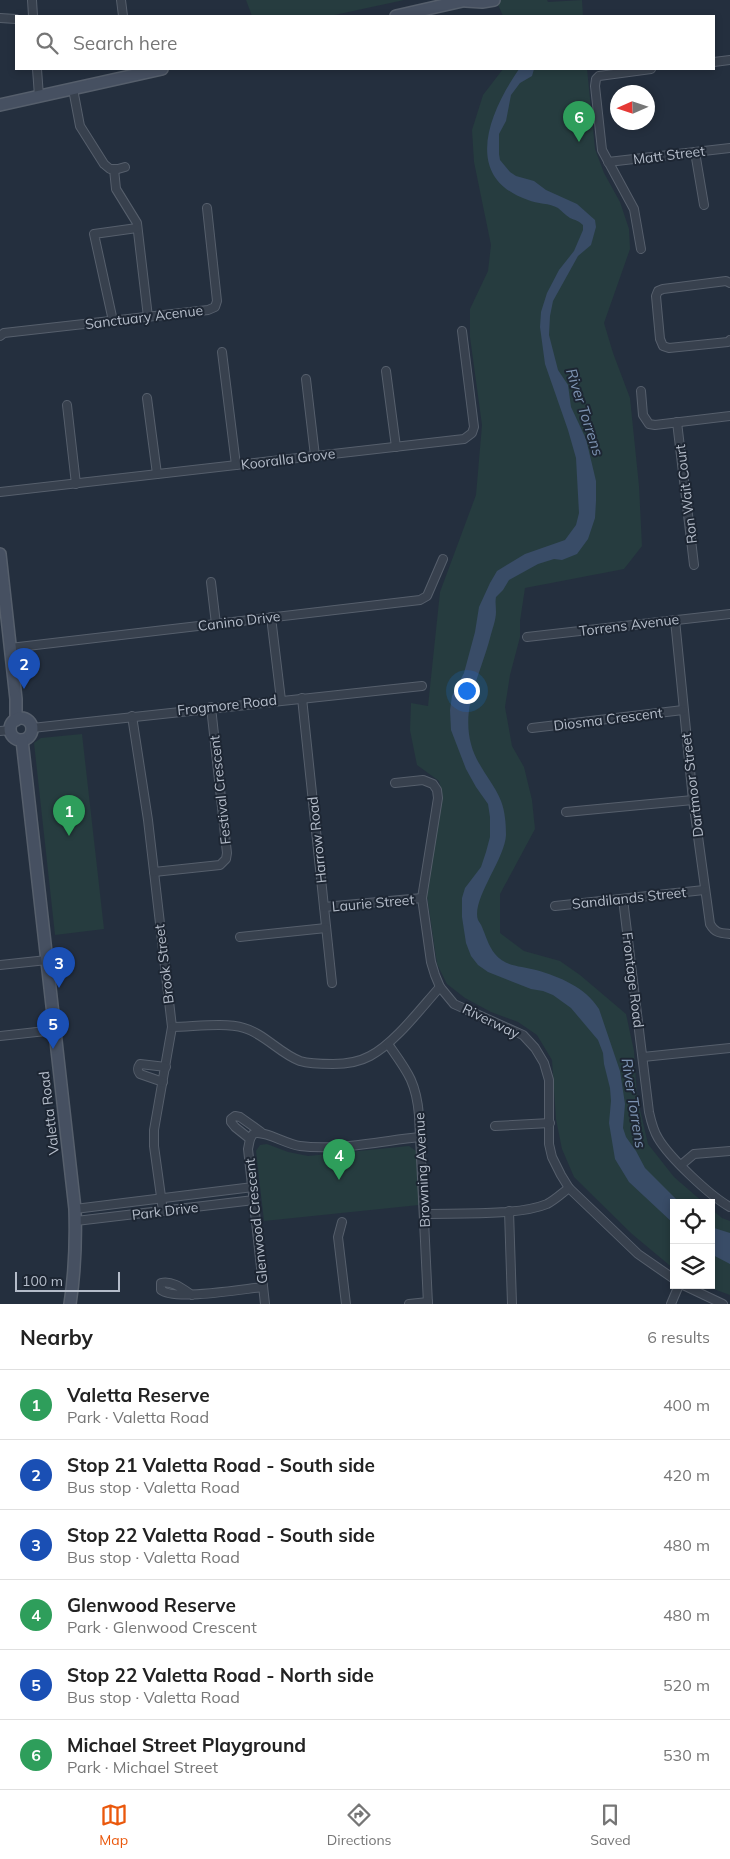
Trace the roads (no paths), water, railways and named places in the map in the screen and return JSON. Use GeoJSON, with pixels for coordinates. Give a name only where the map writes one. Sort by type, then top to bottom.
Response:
{"type":"FeatureCollection","features":[{"type":"Feature","properties":{"kind":"street"},"geometry":{"type":"LineString","coordinates":[[32,0],[33,15]]}},
{"type":"Feature","properties":{"kind":"street"},"geometry":{"type":"LineString","coordinates":[[122,0],[123,15]]}},
{"type":"Feature","properties":{"kind":"street"},"geometry":{"type":"LineString","coordinates":[[400,15],[467,0],[482,2],[494,0]]}},
{"type":"Feature","properties":{"kind":"street"},"geometry":{"type":"LineString","coordinates":[[0,18],[15,19]]}},
{"type":"Feature","properties":{"kind":"street"},"geometry":{"type":"LineString","coordinates":[[715,62],[730,60]]}},
{"type":"Feature","properties":{"kind":"street"},"geometry":{"type":"LineString","coordinates":[[37,70],[39,96]]}},
{"type":"Feature","properties":{"kind":"street"},"geometry":{"type":"LineString","coordinates":[[0,105],[158,70]]}},
{"type":"Feature","properties":{"kind":"street"},"geometry":{"type":"LineString","coordinates":[[641,248],[634,209],[602,150],[595,86],[596,79],[604,74],[642,70]]}},
{"type":"Feature","properties":{"kind":"street"},"geometry":{"type":"LineString","coordinates":[[73,89],[80,126],[104,164],[110,169],[125,167]]}},
{"type":"Feature","properties":{"kind":"street","name":"Matt Street"},"geometry":{"type":"LineString","coordinates":[[608,162],[730,148]]}},
{"type":"Feature","properties":{"kind":"street"},"geometry":{"type":"LineString","coordinates":[[695,152],[704,204]]}},
{"type":"Feature","properties":{"kind":"street"},"geometry":{"type":"LineString","coordinates":[[114,169],[116,189],[136,223],[148,317]]}},
{"type":"Feature","properties":{"kind":"street","name":"Sanctuary Acenue"},"geometry":{"type":"LineString","coordinates":[[1,334],[208,310],[215,307],[217,302],[207,208]]}},
{"type":"Feature","properties":{"kind":"street"},"geometry":{"type":"LineString","coordinates":[[113,320],[94,234],[137,228]]}},
{"type":"Feature","properties":{"kind":"street"},"geometry":{"type":"LineString","coordinates":[[730,282],[663,289],[658,291],[656,296],[660,339],[663,346],[669,348],[730,340]]}},
{"type":"Feature","properties":{"kind":"street","name":"Kooralla Grove"},"geometry":{"type":"LineString","coordinates":[[0,492],[464,439],[472,433],[474,427],[462,331]]}},
{"type":"Feature","properties":{"kind":"street"},"geometry":{"type":"LineString","coordinates":[[222,352],[236,465]]}},
{"type":"Feature","properties":{"kind":"street"},"geometry":{"type":"LineString","coordinates":[[386,371],[396,447]]}},
{"type":"Feature","properties":{"kind":"street"},"geometry":{"type":"LineString","coordinates":[[306,378],[316,456]]}},
{"type":"Feature","properties":{"kind":"street"},"geometry":{"type":"LineString","coordinates":[[641,391],[643,415],[649,424],[730,416]]}},
{"type":"Feature","properties":{"kind":"street"},"geometry":{"type":"LineString","coordinates":[[148,398],[157,474]]}},
{"type":"Feature","properties":{"kind":"street"},"geometry":{"type":"LineString","coordinates":[[67,405],[76,484]]}},
{"type":"Feature","properties":{"kind":"street","name":"Ron Wait Court"},"geometry":{"type":"LineString","coordinates":[[677,422],[694,565]]}},
{"type":"Feature","properties":{"kind":"street"},"geometry":{"type":"LineString","coordinates":[[0,554],[16,699],[12,725],[15,738],[22,740],[30,735],[32,728],[30,722],[12,725]]}},
{"type":"Feature","properties":{"kind":"street","name":"Canino Drive"},"geometry":{"type":"LineString","coordinates":[[10,648],[420,600],[427,596],[443,560]]}},
{"type":"Feature","properties":{"kind":"street"},"geometry":{"type":"LineString","coordinates":[[211,582],[216,624]]}},
{"type":"Feature","properties":{"kind":"street","name":"Torrens Avenue"},"geometry":{"type":"LineString","coordinates":[[527,637],[730,614]]}},
{"type":"Feature","properties":{"kind":"street"},"geometry":{"type":"LineString","coordinates":[[271,618],[281,700]]}},
{"type":"Feature","properties":{"kind":"street","name":"Dartmoor Street"},"geometry":{"type":"LineString","coordinates":[[675,620],[683,710],[704,890],[710,924],[713,930],[730,934]]}},
{"type":"Feature","properties":{"kind":"street","name":"Frogmore Road"},"geometry":{"type":"LineString","coordinates":[[32,728],[211,707],[422,686]]}},
{"type":"Feature","properties":{"kind":"street","name":"Harrow Road"},"geometry":{"type":"LineString","coordinates":[[302,698],[332,983]]}},
{"type":"Feature","properties":{"kind":"street","name":"Festival Crescent"},"geometry":{"type":"LineString","coordinates":[[154,872],[220,865],[226,859],[227,853],[211,707]]}},
{"type":"Feature","properties":{"kind":"street","name":"Diosma Crescent"},"geometry":{"type":"LineString","coordinates":[[532,728],[683,710]]}},
{"type":"Feature","properties":{"kind":"street","name":"Brook Street"},"geometry":{"type":"LineString","coordinates":[[132,716],[154,872],[172,1027],[154,1130],[164,1211]]}},
{"type":"Feature","properties":{"kind":"street","name":"Valetta Road"},"geometry":{"type":"LineString","coordinates":[[22,740],[75,1209],[74,1277],[70,1304]]}},
{"type":"Feature","properties":{"kind":"street","name":"Riverway"},"geometry":{"type":"LineString","coordinates":[[395,784],[423,780],[433,784],[437,790],[438,798],[422,898],[431,962],[440,987],[454,1004],[522,1035],[536,1048],[549,1080],[549,1144],[552,1157],[561,1175],[569,1188],[638,1254],[670,1277]]}},
{"type":"Feature","properties":{"kind":"street"},"geometry":{"type":"LineString","coordinates":[[566,812],[693,800]]}},
{"type":"Feature","properties":{"kind":"street","name":"Sandilands Street"},"geometry":{"type":"LineString","coordinates":[[554,906],[704,890]]}},
{"type":"Feature","properties":{"kind":"street","name":"Laurie Street"},"geometry":{"type":"LineString","coordinates":[[324,907],[422,898]]}},
{"type":"Feature","properties":{"kind":"street","name":"Frontage Road"},"geometry":{"type":"LineString","coordinates":[[623,899],[653,1129],[659,1140],[681,1165],[715,1198],[730,1207]]}},
{"type":"Feature","properties":{"kind":"street","name":"Laurie Street"},"geometry":{"type":"LineString","coordinates":[[240,937],[326,928]]}},
{"type":"Feature","properties":{"kind":"street"},"geometry":{"type":"LineString","coordinates":[[0,965],[47,960]]}},
{"type":"Feature","properties":{"kind":"street"},"geometry":{"type":"LineString","coordinates":[[172,1027],[227,1026],[243,1028],[254,1032],[283,1053],[301,1061],[320,1064],[357,1061],[370,1056],[388,1044],[440,987]]}},
{"type":"Feature","properties":{"kind":"street"},"geometry":{"type":"LineString","coordinates":[[0,1036],[55,1030]]}},
{"type":"Feature","properties":{"kind":"street","name":"Browning Avenue"},"geometry":{"type":"LineString","coordinates":[[388,1044],[408,1074],[417,1094],[420,1115],[419,1137],[428,1303]]}},
{"type":"Feature","properties":{"kind":"street"},"geometry":{"type":"LineString","coordinates":[[643,1057],[730,1048]]}},
{"type":"Feature","properties":{"kind":"street"},"geometry":{"type":"LineString","coordinates":[[163,1082],[140,1074],[138,1067],[140,1064],[145,1063],[166,1067]]}},
{"type":"Feature","properties":{"kind":"street","name":"Glenwood Crescent"},"geometry":{"type":"LineString","coordinates":[[250,1139],[233,1125],[232,1120],[235,1116],[240,1117],[261,1132],[293,1146],[312,1148],[419,1137]]}},
{"type":"Feature","properties":{"kind":"street"},"geometry":{"type":"LineString","coordinates":[[495,1126],[550,1123]]}},
{"type":"Feature","properties":{"kind":"street","name":"Glenwood Crescent"},"geometry":{"type":"LineString","coordinates":[[261,1132],[253,1134],[248,1149],[265,1304]]}},
{"type":"Feature","properties":{"kind":"street"},"geometry":{"type":"LineString","coordinates":[[681,1165],[694,1154],[730,1151]]}},
{"type":"Feature","properties":{"kind":"street","name":"Park Drive"},"geometry":{"type":"LineString","coordinates":[[75,1209],[252,1187]]}},
{"type":"Feature","properties":{"kind":"street"},"geometry":{"type":"LineString","coordinates":[[424,1214],[509,1211],[534,1208],[550,1203],[569,1188]]}},
{"type":"Feature","properties":{"kind":"street","name":"Park Drive"},"geometry":{"type":"LineString","coordinates":[[76,1221],[254,1200]]}},
{"type":"Feature","properties":{"kind":"street"},"geometry":{"type":"LineString","coordinates":[[509,1211],[512,1304]]}},
{"type":"Feature","properties":{"kind":"street"},"geometry":{"type":"LineString","coordinates":[[342,1222],[338,1236],[346,1304]]}},
{"type":"Feature","properties":{"kind":"street"},"geometry":{"type":"LineString","coordinates":[[192,1295],[263,1287]]}},
{"type":"Feature","properties":{"kind":"street"},"geometry":{"type":"LineString","coordinates":[[672,1304],[679,1289]]}},
{"type":"Feature","properties":{"kind":"street"},"geometry":{"type":"LineString","coordinates":[[690,1289],[723,1304]]}},
{"type":"Feature","properties":{"kind":"street"},"geometry":{"type":"LineString","coordinates":[[409,1304],[428,1303]]}},
{"type":"Feature","properties":{"kind":"water","name":"River Torrens"},"geometry":{"type":"Polygon","coordinates":[[[518,70],[534,70],[532,76],[520,83],[511,95],[506,121],[499,134],[500,160],[516,176],[534,181],[546,190],[577,204],[595,220],[596,227],[591,245],[578,256],[553,301],[549,335],[558,370],[568,385],[571,407],[586,439],[596,481],[596,501],[595,518],[588,539],[577,554],[562,560],[554,559],[538,564],[509,580],[496,597],[495,622],[473,690],[468,717],[473,752],[501,801],[506,835],[500,856],[479,902],[478,920],[491,947],[499,958],[509,964],[536,970],[571,984],[587,995],[599,1009],[620,1071],[625,1104],[623,1128],[626,1137],[645,1168],[676,1199],[670,1199],[670,1220],[629,1182],[615,1159],[609,1123],[610,1088],[603,1053],[598,1040],[571,1008],[553,995],[531,989],[488,972],[478,965],[471,956],[466,943],[462,917],[462,898],[465,888],[481,867],[486,852],[490,837],[490,817],[488,804],[466,769],[451,730],[450,710],[452,696],[464,673],[475,632],[479,607],[497,571],[525,554],[565,540],[576,525],[579,513],[576,458],[545,364],[540,327],[541,312],[547,293],[559,270],[574,251],[583,230],[583,225],[568,217],[555,206],[528,200],[507,189],[494,176],[488,160],[488,142],[491,123],[499,104],[518,70]]]}},
{"type":"Feature","properties":{"kind":"water"},"geometry":{"type":"Polygon","coordinates":[[[715,1228],[730,1233],[730,1264],[715,1256],[715,1228]]]}},
{"type":"Feature","properties":{"kind":"place","name":"Michael Street Playground"},"geometry":{"type":"Point","coordinates":[579,142]}},
{"type":"Feature","properties":{"kind":"place","name":"Stop 21 Valetta Road - South side"},"geometry":{"type":"Point","coordinates":[24,689]}},
{"type":"Feature","properties":{"kind":"place","name":"Valetta Reserve"},"geometry":{"type":"Point","coordinates":[69,836]}},
{"type":"Feature","properties":{"kind":"place","name":"Stop 22 Valetta Road - South side"},"geometry":{"type":"Point","coordinates":[59,988]}},
{"type":"Feature","properties":{"kind":"place","name":"Stop 22 Valetta Road - North side"},"geometry":{"type":"Point","coordinates":[53,1049]}},
{"type":"Feature","properties":{"kind":"place","name":"Glenwood Reserve"},"geometry":{"type":"Point","coordinates":[339,1180]}}]}
